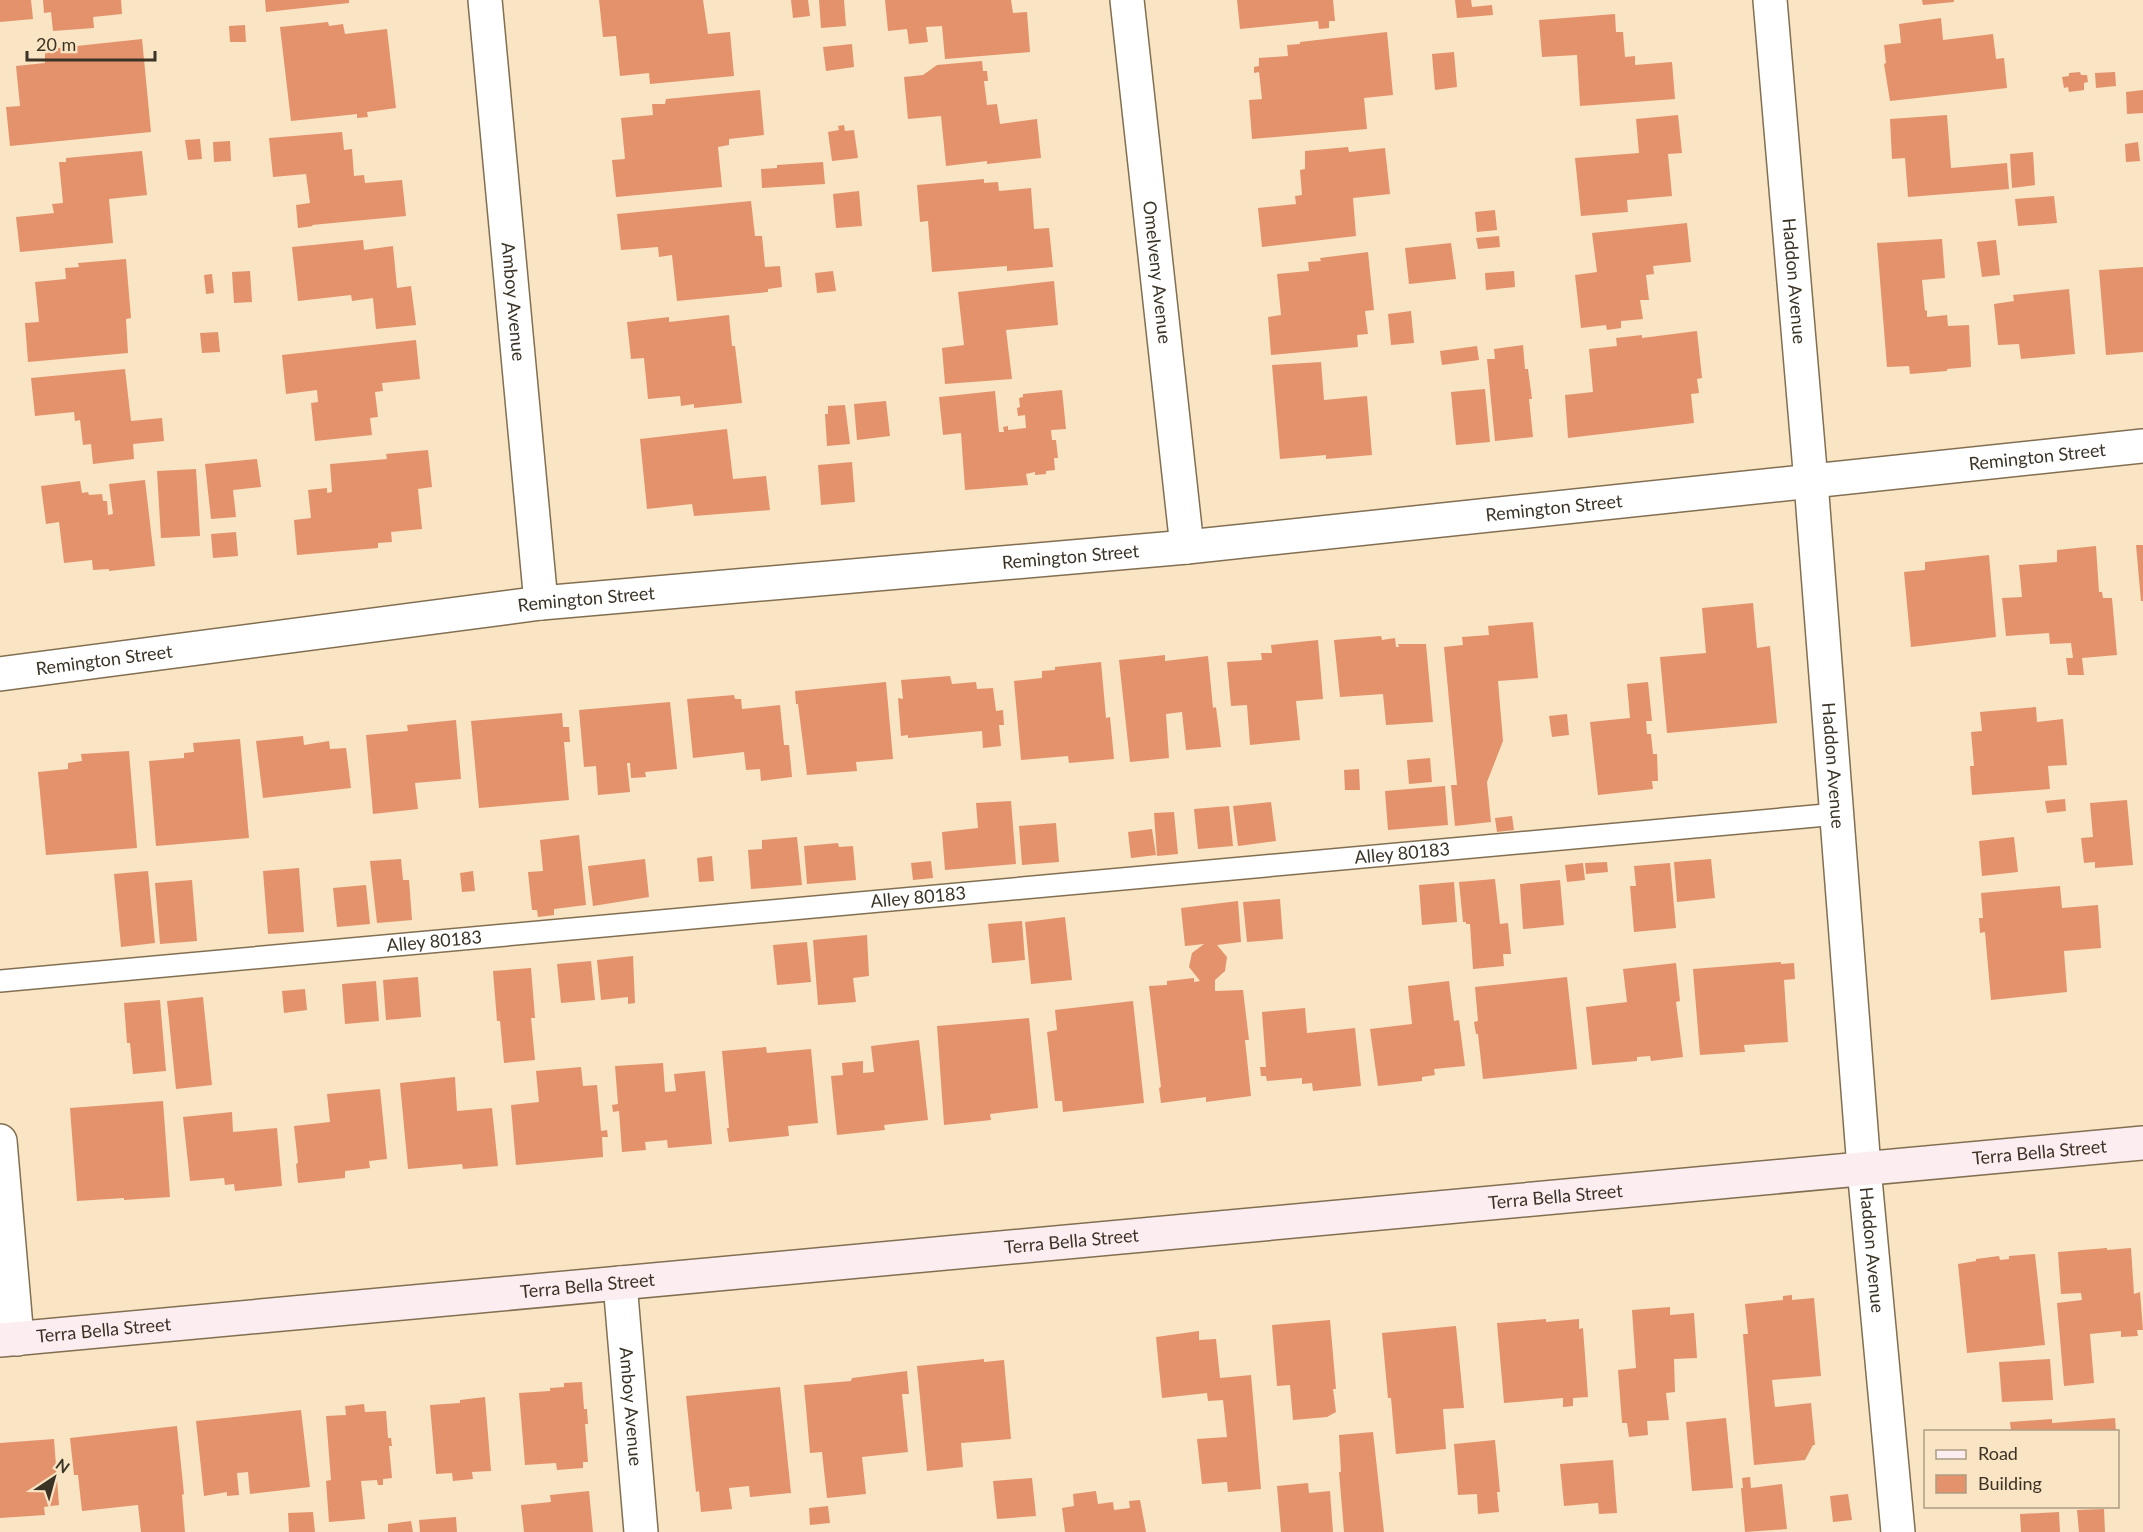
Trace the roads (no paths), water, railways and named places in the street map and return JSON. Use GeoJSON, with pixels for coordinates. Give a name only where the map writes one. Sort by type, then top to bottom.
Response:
{"type":"FeatureCollection","features":[{"type":"Feature","properties":{"kind":"main road","name":"Terra Bella Street"},"geometry":{"type":"LineString","coordinates":[[8,1339],[2143,1143]]}},
{"type":"Feature","properties":{"kind":"street","name":"Amboy Avenue"},"geometry":{"type":"LineString","coordinates":[[485,0],[541,603]]}},
{"type":"Feature","properties":{"kind":"street","name":"Omelveny Avenue"},"geometry":{"type":"LineString","coordinates":[[1127,0],[1187,547]]}},
{"type":"Feature","properties":{"kind":"street","name":"Haddon Avenue"},"geometry":{"type":"LineString","coordinates":[[1770,0],[1811,482],[1864,1168],[1898,1532]]}},
{"type":"Feature","properties":{"kind":"street","name":"Remington Street"},"geometry":{"type":"LineString","coordinates":[[0,674],[541,603],[1187,547],[2143,446]]}},
{"type":"Feature","properties":{"kind":"street"},"geometry":{"type":"LineString","coordinates":[[0,1141],[8,1339]]}},
{"type":"Feature","properties":{"kind":"street","name":"Amboy Avenue"},"geometry":{"type":"LineString","coordinates":[[620,1283],[641,1532]]}},
{"type":"Feature","properties":{"kind":"lane","name":"Alley 80183"},"geometry":{"type":"LineString","coordinates":[[0,981],[1837,814]]}}]}
